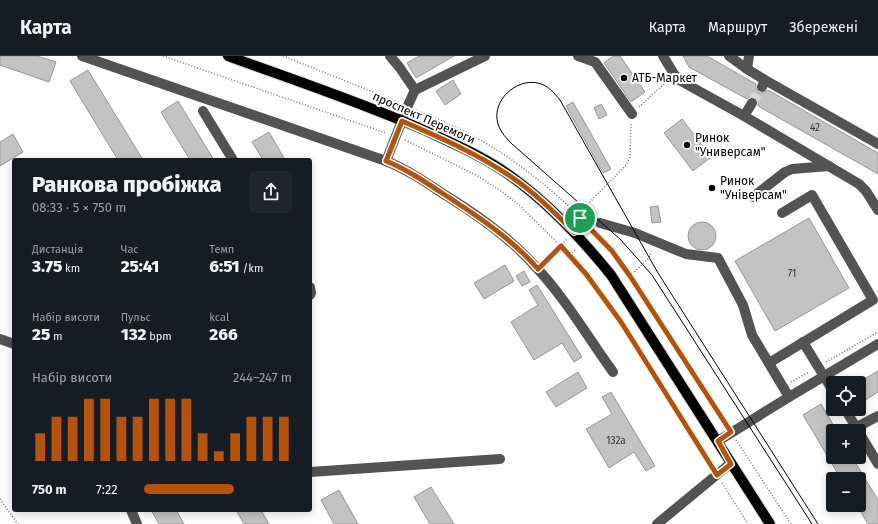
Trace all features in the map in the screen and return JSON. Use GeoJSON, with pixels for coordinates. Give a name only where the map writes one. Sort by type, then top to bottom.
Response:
{"type":"FeatureCollection","features":[{"type":"Feature","properties":{"kind":"main road","name":"проспект Перемоги"},"geometry":{"type":"LineString","coordinates":[[228,56],[344,98],[402,121],[471,152],[511,177],[536,196],[574,232],[596,256],[623,292],[770,524]]}},
{"type":"Feature","properties":{"kind":"street"},"geometry":{"type":"LineString","coordinates":[[82,56],[386,161],[413,174],[475,213],[502,235],[538,269],[571,311],[613,372]]}},
{"type":"Feature","properties":{"kind":"street"},"geometry":{"type":"LineString","coordinates":[[390,56],[415,90]]}},
{"type":"Feature","properties":{"kind":"street"},"geometry":{"type":"LineString","coordinates":[[386,161],[407,106],[415,90],[485,56]]}},
{"type":"Feature","properties":{"kind":"street"},"geometry":{"type":"LineString","coordinates":[[578,56],[594,62],[632,114]]}},
{"type":"Feature","properties":{"kind":"street"},"geometry":{"type":"LineString","coordinates":[[663,56],[674,74],[687,86],[744,116],[859,184],[866,191],[878,210]]}},
{"type":"Feature","properties":{"kind":"street"},"geometry":{"type":"LineString","coordinates":[[729,56],[763,83],[878,144]]}},
{"type":"Feature","properties":{"kind":"street"},"geometry":{"type":"LineString","coordinates":[[747,69],[749,56]]}},
{"type":"Feature","properties":{"kind":"street"},"geometry":{"type":"LineString","coordinates":[[744,116],[752,103]]}},
{"type":"Feature","properties":{"kind":"street"},"geometry":{"type":"LineString","coordinates":[[203,111],[232,158]]}},
{"type":"Feature","properties":{"kind":"street"},"geometry":{"type":"LineString","coordinates":[[753,197],[785,172],[792,169],[829,166]]}},
{"type":"Feature","properties":{"kind":"street"},"geometry":{"type":"LineString","coordinates":[[769,363],[873,300],[812,195],[782,213]]}},
{"type":"Feature","properties":{"kind":"street"},"geometry":{"type":"LineString","coordinates":[[600,223],[635,234],[686,254],[718,258],[744,305],[752,335],[789,397]]}},
{"type":"Feature","properties":{"kind":"street"},"geometry":{"type":"LineString","coordinates":[[0,339],[12,343]]}},
{"type":"Feature","properties":{"kind":"street"},"geometry":{"type":"LineString","coordinates":[[803,342],[826,379]]}},
{"type":"Feature","properties":{"kind":"street"},"geometry":{"type":"LineString","coordinates":[[718,441],[878,344]]}},
{"type":"Feature","properties":{"kind":"street"},"geometry":{"type":"LineString","coordinates":[[863,424],[878,416]]}},
{"type":"Feature","properties":{"kind":"street"},"geometry":{"type":"LineString","coordinates":[[866,443],[878,464]]}},
{"type":"Feature","properties":{"kind":"street"},"geometry":{"type":"LineString","coordinates":[[312,472],[500,459]]}},
{"type":"Feature","properties":{"kind":"street"},"geometry":{"type":"LineString","coordinates":[[657,524],[731,464]]}},
{"type":"Feature","properties":{"kind":"street"},"geometry":{"type":"LineString","coordinates":[[132,512],[137,524]]}},
{"type":"Feature","properties":{"kind":"path"},"geometry":{"type":"LineString","coordinates":[[163,56],[396,136],[476,175],[501,191],[520,206],[561,246],[586,274],[621,322],[748,524]]}},
{"type":"Feature","properties":{"kind":"path"},"geometry":{"type":"LineString","coordinates":[[283,56],[456,127],[495,149],[527,171],[565,203],[612,251],[630,276],[791,524]]}},
{"type":"Feature","properties":{"kind":"path"},"geometry":{"type":"LineString","coordinates":[[538,269],[574,232],[584,208],[626,165],[630,157],[632,114],[674,74]]}},
{"type":"Feature","properties":{"kind":"path"},"geometry":{"type":"LineString","coordinates":[[630,276],[649,258],[654,241]]}},
{"type":"Feature","properties":{"kind":"path"},"geometry":{"type":"LineString","coordinates":[[783,387],[878,332]]}},
{"type":"Feature","properties":{"kind":"path"},"geometry":{"type":"LineString","coordinates":[[0,499],[18,524]]}},
{"type":"Feature","properties":{"kind":"building"},"geometry":{"type":"Polygon","coordinates":[[[0,56],[37,56],[56,62],[49,82],[0,65],[0,56]]]}},
{"type":"Feature","properties":{"kind":"building"},"geometry":{"type":"Polygon","coordinates":[[[419,56],[454,56],[416,78],[407,63],[419,56]]]}},
{"type":"Feature","properties":{"kind":"building","name":"АТБ-Маркет"},"geometry":{"type":"Polygon","coordinates":[[[613,56],[620,56],[645,92],[631,102],[604,63],[613,56]]]}},
{"type":"Feature","properties":{"kind":"building"},"geometry":{"type":"Polygon","coordinates":[[[683,56],[707,56],[756,84],[756,88],[759,93],[763,93],[768,90],[878,153],[878,174],[758,106],[758,100],[755,97],[749,97],[747,99],[689,67],[683,56]]]}},
{"type":"Feature","properties":{"kind":"building"},"geometry":{"type":"Polygon","coordinates":[[[88,70],[142,158],[117,158],[70,81],[88,70]]]}},
{"type":"Feature","properties":{"kind":"building"},"geometry":{"type":"Polygon","coordinates":[[[453,80],[461,94],[445,105],[436,91],[453,80]]]}},
{"type":"Feature","properties":{"kind":"building"},"geometry":{"type":"Polygon","coordinates":[[[178,101],[213,158],[189,158],[161,112],[178,101]]]}},
{"type":"Feature","properties":{"kind":"building"},"geometry":{"type":"Polygon","coordinates":[[[573,102],[611,169],[603,173],[566,106],[573,102]]]}},
{"type":"Feature","properties":{"kind":"building"},"geometry":{"type":"Polygon","coordinates":[[[601,104],[607,115],[599,119],[594,108],[601,104]]]}},
{"type":"Feature","properties":{"kind":"building","name":"Ринок \"Универсам\""},"geometry":{"type":"Polygon","coordinates":[[[682,119],[711,157],[693,171],[664,133],[682,119]]]}},
{"type":"Feature","properties":{"kind":"building"},"geometry":{"type":"Polygon","coordinates":[[[269,132],[284,158],[262,158],[252,142],[269,132]]]}},
{"type":"Feature","properties":{"kind":"building"},"geometry":{"type":"Polygon","coordinates":[[[13,134],[23,152],[0,166],[0,142],[13,134]]]}},
{"type":"Feature","properties":{"kind":"building"},"geometry":{"type":"Polygon","coordinates":[[[658,206],[661,222],[652,223],[650,207],[658,206]]]}},
{"type":"Feature","properties":{"kind":"building"},"geometry":{"type":"Polygon","coordinates":[[[809,218],[849,288],[775,331],[735,261],[809,218]]]}},
{"type":"Feature","properties":{"kind":"building"},"geometry":{"type":"Polygon","coordinates":[[[702,222],[712,226],[716,236],[712,246],[702,250],[692,246],[688,236],[692,226],[702,222]]]}},
{"type":"Feature","properties":{"kind":"building"},"geometry":{"type":"Polygon","coordinates":[[[505,265],[514,281],[484,299],[474,283],[505,265]]]}},
{"type":"Feature","properties":{"kind":"building"},"geometry":{"type":"Polygon","coordinates":[[[524,271],[530,282],[522,286],[516,276],[524,271]]]}},
{"type":"Feature","properties":{"kind":"building"},"geometry":{"type":"Polygon","coordinates":[[[537,285],[582,357],[574,362],[562,343],[534,360],[511,322],[538,305],[529,290],[537,285]]]}},
{"type":"Feature","properties":{"kind":"building"},"geometry":{"type":"Polygon","coordinates":[[[878,371],[878,392],[866,400],[866,378],[878,371]]]}},
{"type":"Feature","properties":{"kind":"building"},"geometry":{"type":"Polygon","coordinates":[[[578,372],[587,388],[556,407],[546,392],[578,372]]]}},
{"type":"Feature","properties":{"kind":"building"},"geometry":{"type":"Polygon","coordinates":[[[611,392],[655,466],[646,471],[634,452],[609,468],[586,429],[612,414],[602,397],[611,392]]]}},
{"type":"Feature","properties":{"kind":"building"},"geometry":{"type":"Polygon","coordinates":[[[821,404],[826,412],[826,416],[828,416],[833,424],[826,424],[826,454],[803,415],[821,404]]]}},
{"type":"Feature","properties":{"kind":"building"},"geometry":{"type":"Polygon","coordinates":[[[832,464],[856,464],[861,472],[837,472],[832,464]]]}},
{"type":"Feature","properties":{"kind":"building"},"geometry":{"type":"Polygon","coordinates":[[[866,480],[878,500],[878,524],[868,524],[861,512],[866,512],[866,480]]]}},
{"type":"Feature","properties":{"kind":"building"},"geometry":{"type":"Polygon","coordinates":[[[431,487],[454,524],[430,524],[414,497],[431,487]]]}},
{"type":"Feature","properties":{"kind":"building"},"geometry":{"type":"Polygon","coordinates":[[[339,490],[358,524],[334,524],[321,500],[339,490]]]}},
{"type":"Feature","properties":{"kind":"building"},"geometry":{"type":"Polygon","coordinates":[[[152,512],[177,512],[184,524],[159,524],[152,512]]]}},
{"type":"Feature","properties":{"kind":"building"},"geometry":{"type":"Polygon","coordinates":[[[237,512],[262,512],[269,524],[244,524],[237,512]]]}},
{"type":"Feature","properties":{"kind":"tunnel"},"geometry":{"type":"LineString","coordinates":[[752,103],[762,87]]}},
{"type":"Feature","properties":{"kind":"tram line"},"geometry":{"type":"LineString","coordinates":[[812,524],[652,275],[620,239],[512,144],[502,133],[498,124],[498,107],[507,93],[514,88],[521,84],[530,82],[542,84],[548,87],[560,100],[658,273],[818,524]]}},
{"type":"Feature","properties":{"kind":"place","name":"АТБ-Маркет"},"geometry":{"type":"Point","coordinates":[624,78]}},
{"type":"Feature","properties":{"kind":"place","name":"Ринок \"Универсам\""},"geometry":{"type":"Point","coordinates":[687,145]}},
{"type":"Feature","properties":{"kind":"place","name":"Ринок \"Універсам\""},"geometry":{"type":"Point","coordinates":[712,188]}},
{"type":"Feature","properties":{"kind":"route"},"geometry":{"type":"LineString","coordinates":[[402,121],[455,144],[490,163],[536,196],[574,232],[580,218],[612,251],[630,276],[731,432],[718,441],[731,464],[717,475],[621,322],[586,274],[561,246],[538,269],[524,254],[475,213],[413,174],[386,161],[402,121]]}}]}
